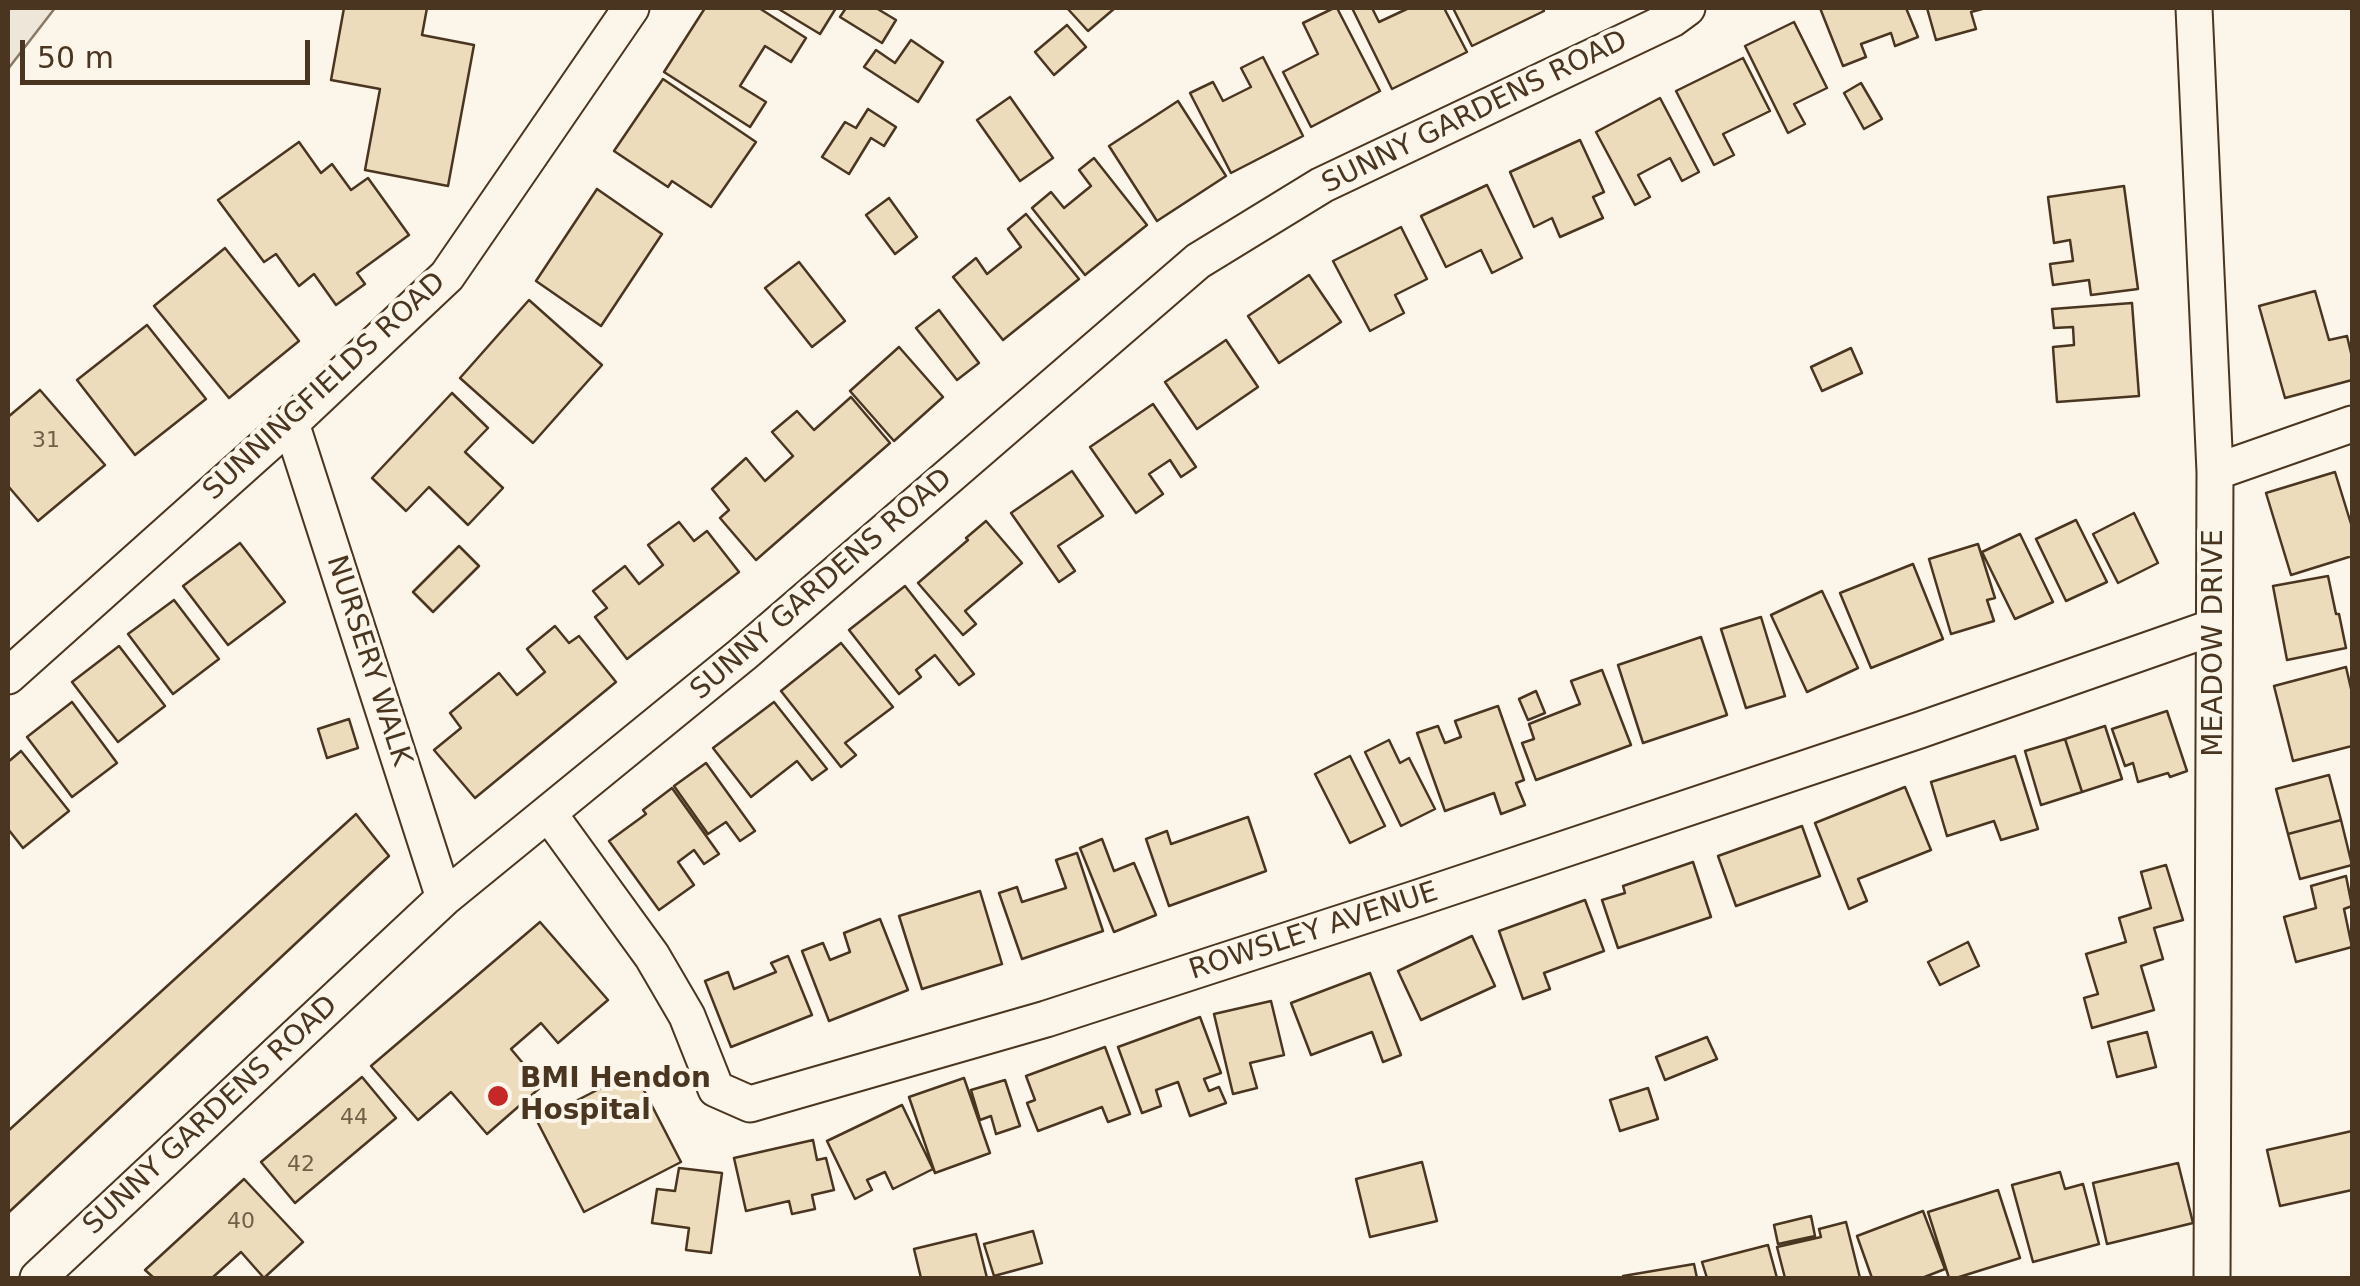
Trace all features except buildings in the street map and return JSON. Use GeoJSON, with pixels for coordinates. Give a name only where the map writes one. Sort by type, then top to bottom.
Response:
{"type":"FeatureCollection","features":[{"type":"Feature","properties":{"kind":"street","name":"SUNNINGFIELDS ROAD"},"geometry":{"type":"LineString","coordinates":[[8,676],[292,423],[447,276],[631,8]]}},
{"type":"Feature","properties":{"kind":"street","name":"SUNNY GARDENS ROAD"},"geometry":{"type":"LineString","coordinates":[[38,1278],[444,898],[744,654],[1198,261],[1322,185],[1672,19],[1687,8]]}},
{"type":"Feature","properties":{"kind":"street","name":"MEADOW DRIVE"},"geometry":{"type":"LineString","coordinates":[[2194,8],[2216,472],[2212,1278]]}},
{"type":"Feature","properties":{"kind":"street","name":"NURSERY WALK"},"geometry":{"type":"LineString","coordinates":[[292,423],[444,898]]}},
{"type":"Feature","properties":{"kind":"street"},"geometry":{"type":"LineString","coordinates":[[2216,472],[2352,424]]}},
{"type":"Feature","properties":{"kind":"street","name":"ROWSLEY AVENUE"},"geometry":{"type":"LineString","coordinates":[[549,814],[652,956],[687,1016],[716,1089],[750,1104],[1046,1019],[1415,900],[2214,627]]}},
{"type":"Feature","properties":{"kind":"shaded area"},"geometry":{"type":"Polygon","coordinates":[[[8,8],[55,8],[8,69],[8,8]]]}},
{"type":"Feature","properties":{"kind":"place","name":"BMI Hendon Hospital"},"geometry":{"type":"Point","coordinates":[498,1096]}}]}
